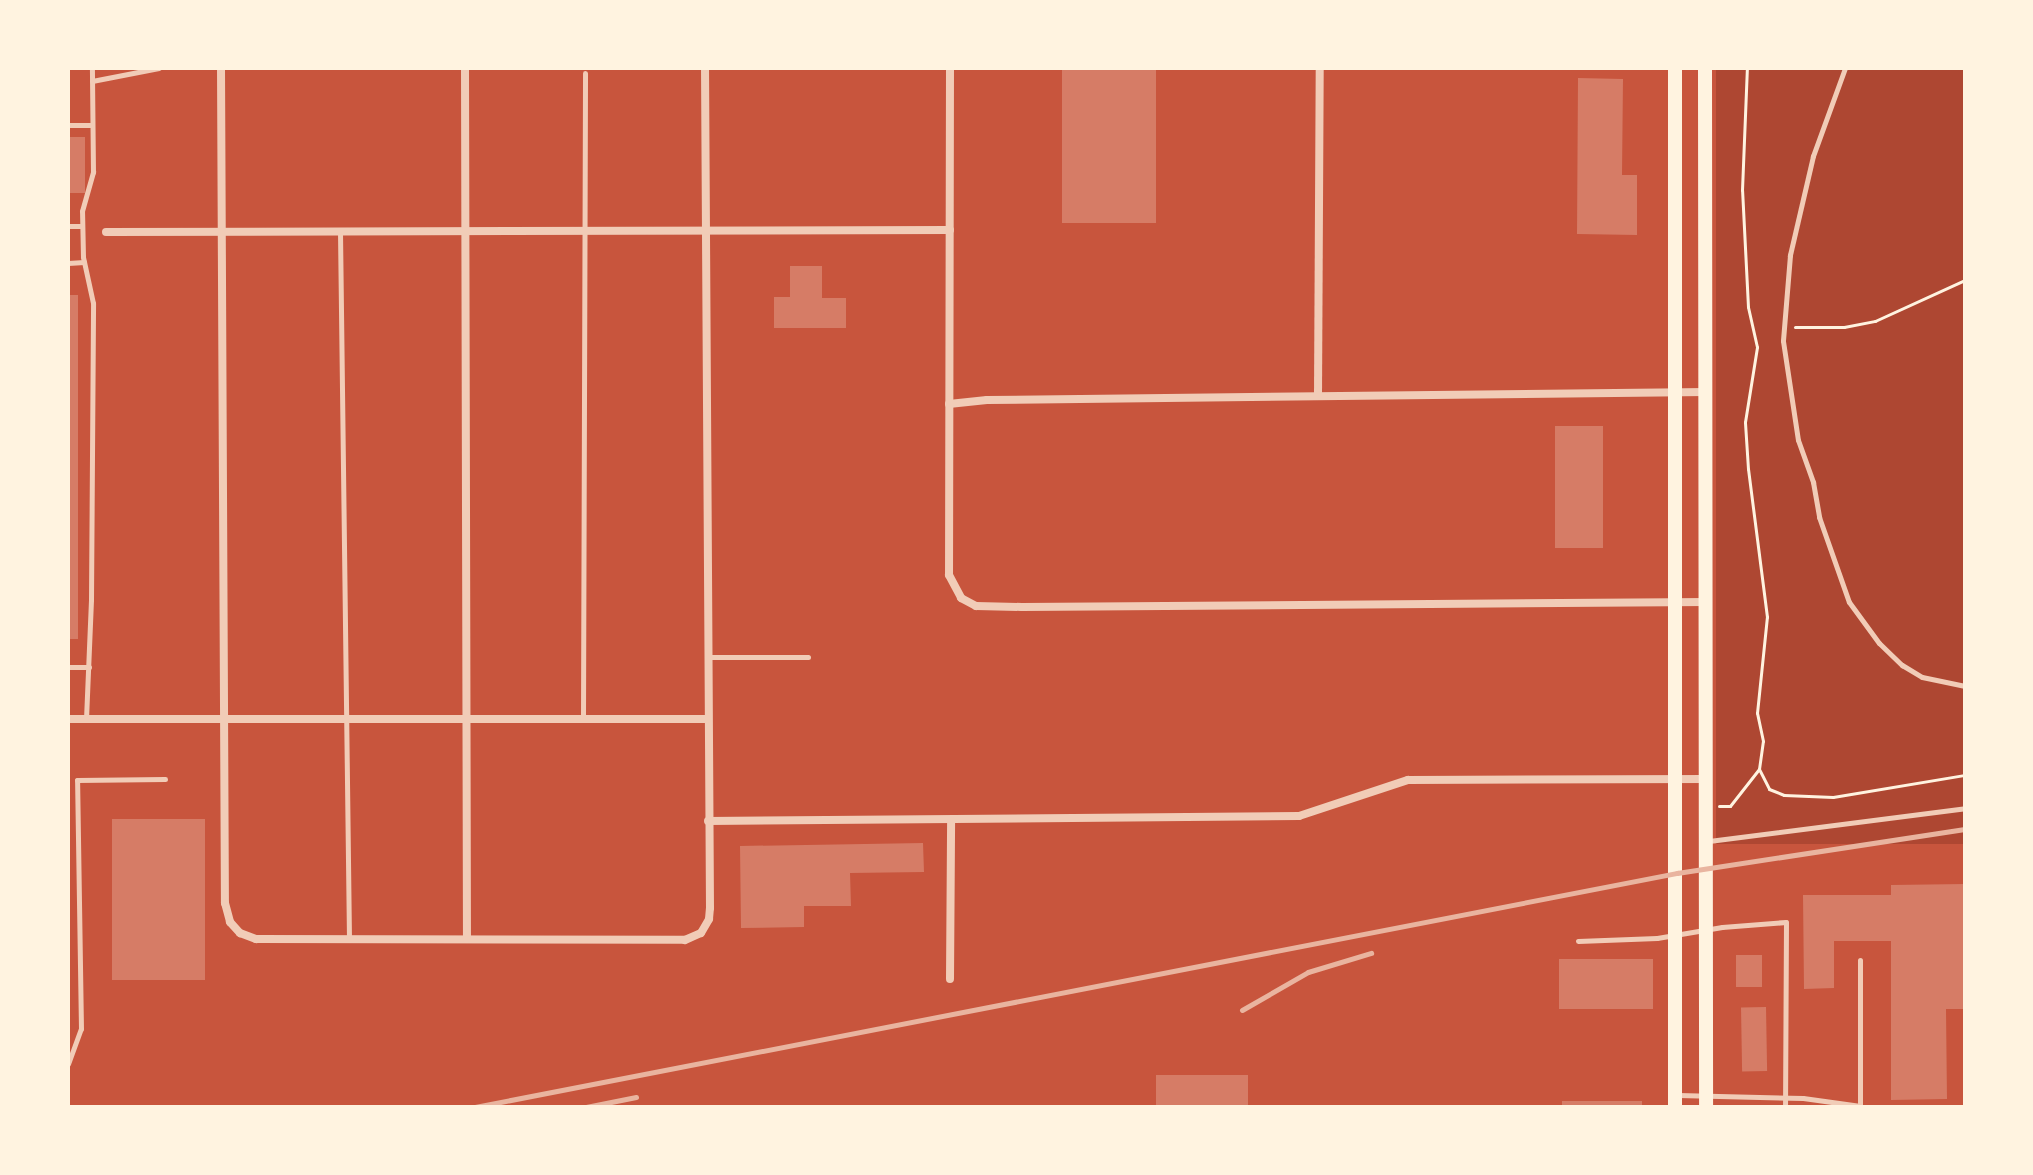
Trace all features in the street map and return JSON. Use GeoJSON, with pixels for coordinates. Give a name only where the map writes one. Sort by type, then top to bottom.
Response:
{"type":"FeatureCollection","features":[{"type":"Feature","properties":{"kind":"main road"},"geometry":{"type":"LineString","coordinates":[[1675,68],[1675,1101]]}},
{"type":"Feature","properties":{"kind":"main road"},"geometry":{"type":"LineString","coordinates":[[1705,68],[1706,1101]]}},
{"type":"Feature","properties":{"kind":"street"},"geometry":{"type":"LineString","coordinates":[[221,68],[225,903],[230,922],[248,937],[685,940],[701,933],[709,919],[710,908],[705,68]]}},
{"type":"Feature","properties":{"kind":"street"},"geometry":{"type":"LineString","coordinates":[[465,68],[467,939]]}},
{"type":"Feature","properties":{"kind":"street"},"geometry":{"type":"LineString","coordinates":[[950,68],[949,575],[961,598],[976,606],[1707,602]]}},
{"type":"Feature","properties":{"kind":"street"},"geometry":{"type":"LineString","coordinates":[[1318,396],[1320,68]]}},
{"type":"Feature","properties":{"kind":"street"},"geometry":{"type":"LineString","coordinates":[[106,232],[950,230]]}},
{"type":"Feature","properties":{"kind":"street"},"geometry":{"type":"LineString","coordinates":[[949,404],[987,400],[1706,392]]}},
{"type":"Feature","properties":{"kind":"street"},"geometry":{"type":"LineString","coordinates":[[68,719],[707,719]]}},
{"type":"Feature","properties":{"kind":"street"},"geometry":{"type":"LineString","coordinates":[[708,821],[1299,816],[1408,780],[1708,779]]}},
{"type":"Feature","properties":{"kind":"street"},"geometry":{"type":"LineString","coordinates":[[950,979],[951,821]]}},
{"type":"Feature","properties":{"kind":"lane"},"geometry":{"type":"LineString","coordinates":[[86,719],[93,303],[84,262],[82,226],[85,196],[93,172],[92,68]]}},
{"type":"Feature","properties":{"kind":"lane"},"geometry":{"type":"LineString","coordinates":[[92,81],[159,68]]}},
{"type":"Feature","properties":{"kind":"lane"},"geometry":{"type":"LineString","coordinates":[[1845,68],[1813,156],[1790,255],[1783,341],[1798,440],[1813,482],[1819,517],[1849,602],[1879,643],[1902,665],[1922,677],[1965,686]]}},
{"type":"Feature","properties":{"kind":"lane"},"geometry":{"type":"LineString","coordinates":[[583,719],[585,73]]}},
{"type":"Feature","properties":{"kind":"lane"},"geometry":{"type":"LineString","coordinates":[[68,125],[92,125]]}},
{"type":"Feature","properties":{"kind":"lane"},"geometry":{"type":"LineString","coordinates":[[68,226],[82,226]]}},
{"type":"Feature","properties":{"kind":"lane"},"geometry":{"type":"LineString","coordinates":[[340,232],[349,939]]}},
{"type":"Feature","properties":{"kind":"lane"},"geometry":{"type":"LineString","coordinates":[[68,263],[84,262]]}},
{"type":"Feature","properties":{"kind":"lane"},"geometry":{"type":"LineString","coordinates":[[707,657],[808,657]]}},
{"type":"Feature","properties":{"kind":"lane"},"geometry":{"type":"LineString","coordinates":[[68,667],[89,667]]}},
{"type":"Feature","properties":{"kind":"lane"},"geometry":{"type":"LineString","coordinates":[[68,1064],[81,1029],[77,780],[165,779]]}},
{"type":"Feature","properties":{"kind":"lane"},"geometry":{"type":"LineString","coordinates":[[1708,841],[1965,808]]}},
{"type":"Feature","properties":{"kind":"lane"},"geometry":{"type":"LineString","coordinates":[[1578,941],[1677,935],[1786,922],[1785,1107]]}},
{"type":"Feature","properties":{"kind":"lane"},"geometry":{"type":"LineString","coordinates":[[1675,1101],[1785,1097],[1860,1107],[1860,960]]}},
{"type":"Feature","properties":{"kind":"path"},"geometry":{"type":"LineString","coordinates":[[1708,806],[1730,806],[1759,769],[1763,741],[1757,713],[1767,617],[1745,422],[1757,347],[1748,307],[1742,190],[1747,68]]}},
{"type":"Feature","properties":{"kind":"path"},"geometry":{"type":"LineString","coordinates":[[1784,328],[1844,327],[1875,321],[1965,280]]}},
{"type":"Feature","properties":{"kind":"path"},"geometry":{"type":"LineString","coordinates":[[1759,769],[1769,789],[1784,795],[1833,797],[1965,775]]}},
{"type":"Feature","properties":{"kind":"shaded area"},"geometry":{"type":"Polygon","coordinates":[[[1716,68],[1965,68],[1965,844],[1716,844],[1716,68]]]}},
{"type":"Feature","properties":{"kind":"building"},"geometry":{"type":"Polygon","coordinates":[[[1062,68],[1156,68],[1156,223],[1062,223],[1062,68]]]}},
{"type":"Feature","properties":{"kind":"building"},"geometry":{"type":"Polygon","coordinates":[[[1578,78],[1623,79],[1622,175],[1637,175],[1637,235],[1577,234],[1578,78]]]}},
{"type":"Feature","properties":{"kind":"building"},"geometry":{"type":"Polygon","coordinates":[[[68,137],[85,137],[85,193],[68,193],[68,137]]]}},
{"type":"Feature","properties":{"kind":"building"},"geometry":{"type":"Polygon","coordinates":[[[790,266],[822,266],[822,298],[846,298],[846,328],[774,328],[774,297],[790,297],[790,266]]]}},
{"type":"Feature","properties":{"kind":"building"},"geometry":{"type":"Polygon","coordinates":[[[68,295],[78,295],[78,639],[68,639],[68,295]]]}},
{"type":"Feature","properties":{"kind":"building"},"geometry":{"type":"Polygon","coordinates":[[[1555,426],[1603,426],[1603,548],[1555,548],[1555,426]]]}},
{"type":"Feature","properties":{"kind":"building"},"geometry":{"type":"Polygon","coordinates":[[[112,819],[205,819],[205,980],[112,980],[112,819]]]}},
{"type":"Feature","properties":{"kind":"building"},"geometry":{"type":"Polygon","coordinates":[[[923,843],[924,872],[850,873],[851,906],[804,906],[804,927],[741,928],[740,846],[923,843]]]}},
{"type":"Feature","properties":{"kind":"building"},"geometry":{"type":"Polygon","coordinates":[[[1965,884],[1965,1009],[1946,1009],[1947,1099],[1891,1100],[1891,941],[1834,941],[1834,988],[1804,989],[1803,895],[1891,895],[1891,885],[1965,884]]]}},
{"type":"Feature","properties":{"kind":"building"},"geometry":{"type":"Polygon","coordinates":[[[1736,955],[1762,955],[1762,987],[1736,987],[1736,955]]]}},
{"type":"Feature","properties":{"kind":"building"},"geometry":{"type":"Polygon","coordinates":[[[1559,959],[1653,959],[1653,1009],[1559,1009],[1559,959]]]}},
{"type":"Feature","properties":{"kind":"building"},"geometry":{"type":"Polygon","coordinates":[[[1741,1007],[1766,1007],[1767,1071],[1742,1071],[1741,1007]]]}},
{"type":"Feature","properties":{"kind":"building"},"geometry":{"type":"Polygon","coordinates":[[[1156,1075],[1248,1075],[1248,1107],[1156,1107],[1156,1075]]]}},
{"type":"Feature","properties":{"kind":"building"},"geometry":{"type":"Polygon","coordinates":[[[1562,1101],[1642,1101],[1642,1107],[1562,1107],[1562,1101]]]}},
{"type":"Feature","properties":{"kind":"railway"},"geometry":{"type":"LineString","coordinates":[[475,1107],[1677,873],[1965,829]]}},
{"type":"Feature","properties":{"kind":"railway"},"geometry":{"type":"LineString","coordinates":[[1242,1010],[1308,972],[1371,953]]}},
{"type":"Feature","properties":{"kind":"railway"},"geometry":{"type":"LineString","coordinates":[[586,1107],[636,1097]]}}]}
